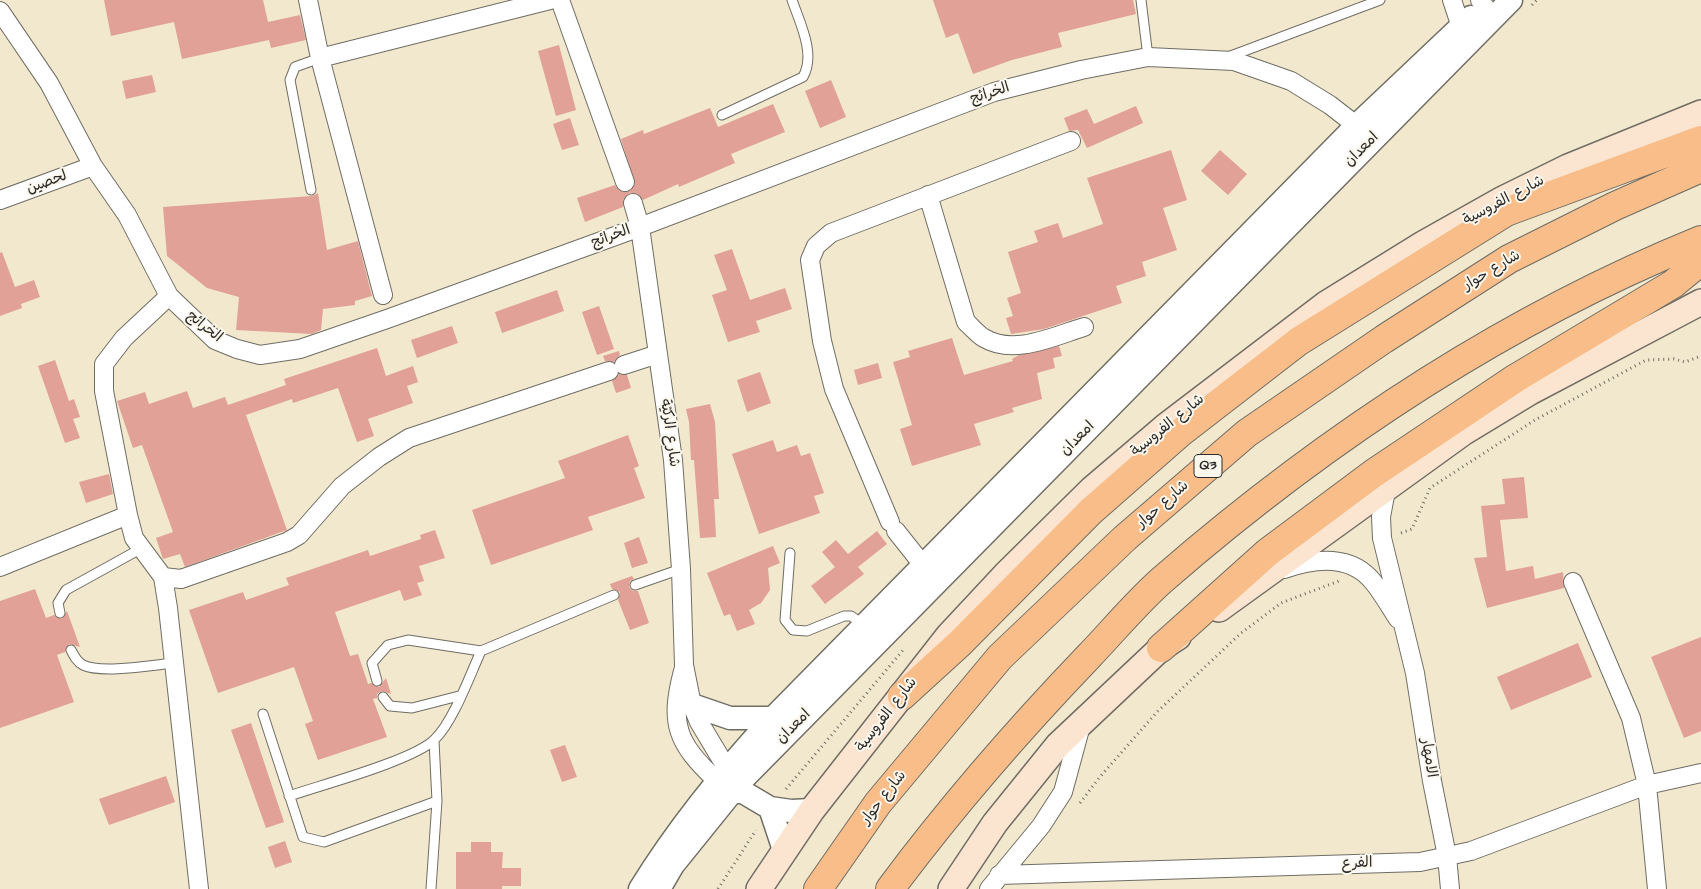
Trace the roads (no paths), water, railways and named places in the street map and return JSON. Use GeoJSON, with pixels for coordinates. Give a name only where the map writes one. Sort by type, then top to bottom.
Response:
{"type":"FeatureCollection","features":[{"type":"Feature","properties":{"kind":"highway"},"geometry":{"type":"LineString","coordinates":[[902,696],[959,644],[1091,511],[1180,433],[1299,341],[1506,212],[1701,140]]}},
{"type":"Feature","properties":{"kind":"highway","name":"شارع حوار"},"geometry":{"type":"LineString","coordinates":[[818,889],[878,803],[1000,657],[1124,538],[1247,433],[1384,339],[1509,259],[1614,206],[1701,168]]}},
{"type":"Feature","properties":{"kind":"highway"},"geometry":{"type":"LineString","coordinates":[[890,889],[923,844],[1042,705],[1160,582],[1286,479],[1419,387],[1544,313],[1645,263],[1701,240]]}},
{"type":"Feature","properties":{"kind":"highway"},"geometry":{"type":"LineString","coordinates":[[1161,648],[1268,552],[1374,473],[1516,378],[1673,284],[1701,261]]}},
{"type":"Feature","properties":{"kind":"main road","name":"شارع الفروسية"},"geometry":{"type":"LineString","coordinates":[[759,889],[812,810],[962,621],[1004,574],[1092,488],[1166,426],[1326,304],[1424,244],[1503,199],[1568,167],[1701,113]]}},
{"type":"Feature","properties":{"kind":"main road"},"geometry":{"type":"LineString","coordinates":[[951,889],[995,823],[1058,745],[1161,648],[1265,577],[1464,432],[1530,392],[1701,302]]}},
{"type":"Feature","properties":{"kind":"street"},"geometry":{"type":"LineString","coordinates":[[308,0],[320,58],[383,295]]}},
{"type":"Feature","properties":{"kind":"street"},"geometry":{"type":"LineString","coordinates":[[320,58],[550,0]]}},
{"type":"Feature","properties":{"kind":"street"},"geometry":{"type":"LineString","coordinates":[[560,0],[625,182]]}},
{"type":"Feature","properties":{"kind":"street"},"geometry":{"type":"LineString","coordinates":[[1452,0],[1465,33]]}},
{"type":"Feature","properties":{"kind":"street","name":"امعدان"},"geometry":{"type":"LineString","coordinates":[[659,889],[673,865],[731,783],[773,718],[923,565],[1465,33],[1486,6],[1511,0]]}},
{"type":"Feature","properties":{"kind":"street","name":"الخرائج"},"geometry":{"type":"LineString","coordinates":[[0,11],[50,83],[93,166],[127,214],[169,296],[215,340],[237,350],[260,355],[300,349],[640,227],[994,92],[1080,70],[1148,57],[1234,61],[1291,81],[1365,132]]}},
{"type":"Feature","properties":{"kind":"street","name":"امعدان"},"geometry":{"type":"LineString","coordinates":[[640,889],[661,855],[1365,132]]}},
{"type":"Feature","properties":{"kind":"street"},"geometry":{"type":"LineString","coordinates":[[923,565],[893,527],[834,389],[822,341],[810,260],[816,246],[830,234],[1071,142]]}},
{"type":"Feature","properties":{"kind":"street","name":"لحصين"},"geometry":{"type":"LineString","coordinates":[[0,200],[93,166]]}},
{"type":"Feature","properties":{"kind":"street"},"geometry":{"type":"LineString","coordinates":[[928,195],[966,322],[985,339],[1020,346],[1084,327]]}},
{"type":"Feature","properties":{"kind":"street","name":"شارع الركيّة"},"geometry":{"type":"LineString","coordinates":[[633,203],[640,227],[673,460],[681,569],[684,665],[692,705],[731,783]]}},
{"type":"Feature","properties":{"kind":"street"},"geometry":{"type":"LineString","coordinates":[[169,296],[124,338],[104,364],[104,391],[134,538],[163,577],[199,889]]}},
{"type":"Feature","properties":{"kind":"street"},"geometry":{"type":"LineString","coordinates":[[163,577],[181,579],[287,542],[299,535],[342,486],[379,457],[409,438],[658,354]]}},
{"type":"Feature","properties":{"kind":"street","name":"الامهار"},"geometry":{"type":"LineString","coordinates":[[1386,490],[1381,517],[1382,538],[1415,672],[1432,781],[1447,856],[1450,889]]}},
{"type":"Feature","properties":{"kind":"street"},"geometry":{"type":"LineString","coordinates":[[0,567],[128,516]]}},
{"type":"Feature","properties":{"kind":"street","name":"الامهار"},"geometry":{"type":"LineString","coordinates":[[1265,577],[1302,562],[1330,560],[1350,564],[1374,582],[1405,627]]}},
{"type":"Feature","properties":{"kind":"street"},"geometry":{"type":"LineString","coordinates":[[1573,582],[1631,718],[1647,785],[1656,889]]}},
{"type":"Feature","properties":{"kind":"street","name":"شارع الركيّة"},"geometry":{"type":"LineString","coordinates":[[684,665],[678,691],[678,726],[685,746],[731,783],[770,808],[791,811],[812,810]]}},
{"type":"Feature","properties":{"kind":"street"},"geometry":{"type":"LineString","coordinates":[[692,705],[730,718],[773,718]]}},
{"type":"Feature","properties":{"kind":"street"},"geometry":{"type":"LineString","coordinates":[[994,882],[1041,826],[1063,792],[1083,721]]}},
{"type":"Feature","properties":{"kind":"street","name":"الفرع"},"geometry":{"type":"LineString","coordinates":[[994,882],[1420,862],[1471,851],[1647,785],[1701,773]]}},
{"type":"Feature","properties":{"kind":"street"},"geometry":{"type":"LineString","coordinates":[[770,808],[784,850]]}},
{"type":"Feature","properties":{"kind":"lane"},"geometry":{"type":"LineString","coordinates":[[722,116],[803,77],[808,69],[808,52],[792,0]]}},
{"type":"Feature","properties":{"kind":"lane"},"geometry":{"type":"LineString","coordinates":[[1141,0],[1148,57]]}},
{"type":"Feature","properties":{"kind":"lane"},"geometry":{"type":"LineString","coordinates":[[1219,60],[1380,0]]}},
{"type":"Feature","properties":{"kind":"lane"},"geometry":{"type":"LineString","coordinates":[[311,190],[290,80],[295,67],[320,58]]}},
{"type":"Feature","properties":{"kind":"lane"},"geometry":{"type":"LineString","coordinates":[[60,613],[58,603],[66,590],[142,548]]}},
{"type":"Feature","properties":{"kind":"lane"},"geometry":{"type":"LineString","coordinates":[[790,553],[785,620],[793,630],[807,631],[844,616],[851,616],[864,625]]}},
{"type":"Feature","properties":{"kind":"lane"},"geometry":{"type":"LineString","coordinates":[[636,585],[681,569]]}},
{"type":"Feature","properties":{"kind":"lane"},"geometry":{"type":"LineString","coordinates":[[376,681],[372,664],[388,645],[408,640],[481,651],[614,594]]}},
{"type":"Feature","properties":{"kind":"lane"},"geometry":{"type":"LineString","coordinates":[[71,650],[75,658],[91,668],[105,669],[174,663]]}},
{"type":"Feature","properties":{"kind":"lane"},"geometry":{"type":"LineString","coordinates":[[289,796],[406,756],[434,741],[444,729],[481,651]]}},
{"type":"Feature","properties":{"kind":"lane"},"geometry":{"type":"LineString","coordinates":[[382,696],[390,706],[412,708],[459,696]]}},
{"type":"Feature","properties":{"kind":"lane"},"geometry":{"type":"LineString","coordinates":[[263,714],[303,837],[324,842],[437,801]]}},
{"type":"Feature","properties":{"kind":"lane"},"geometry":{"type":"LineString","coordinates":[[431,889],[437,801],[434,741]]}}]}
